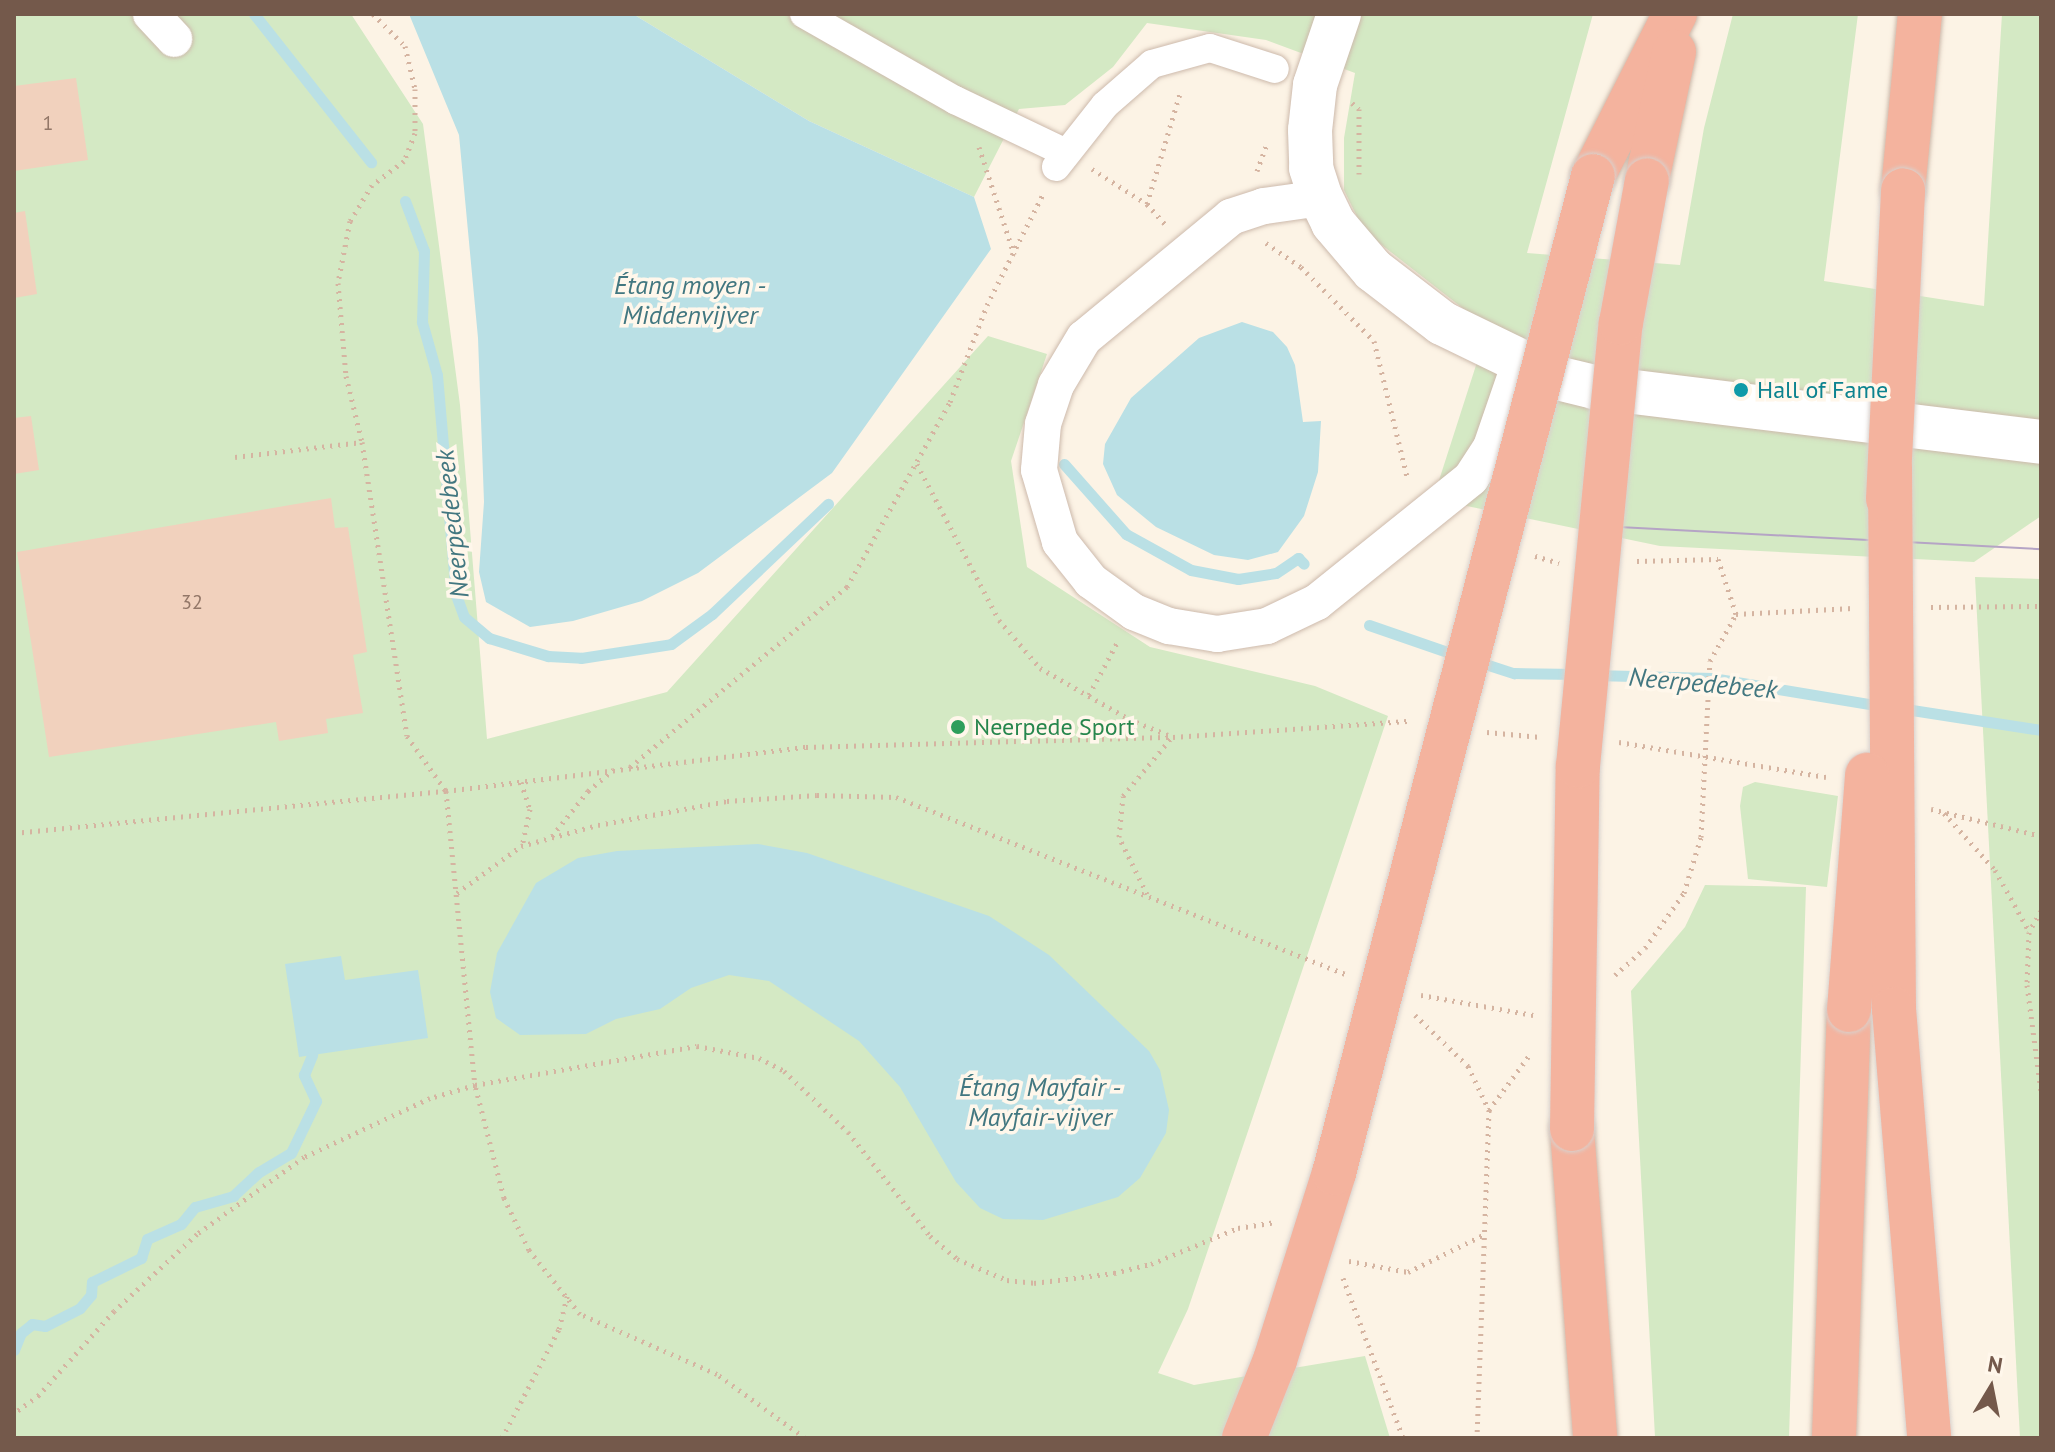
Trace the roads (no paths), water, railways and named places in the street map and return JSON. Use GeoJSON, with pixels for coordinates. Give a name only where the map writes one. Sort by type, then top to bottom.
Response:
{"type":"FeatureCollection","features":[{"type":"Feature","properties":{"kind":"highway"},"geometry":{"type":"LineString","coordinates":[[1244,1438],[1275,1360],[1338,1158],[1593,176],[1675,14]]}},
{"type":"Feature","properties":{"kind":"highway"},"geometry":{"type":"LineString","coordinates":[[1595,1438],[1572,1129],[1578,766],[1621,323],[1681,14]]}},
{"type":"Feature","properties":{"kind":"highway"},"geometry":{"type":"LineString","coordinates":[[1834,1438],[1849,1010],[1890,468],[1903,190],[1920,14]]}},
{"type":"Feature","properties":{"kind":"highway"},"geometry":{"type":"LineString","coordinates":[[1890,468],[1894,1009],[1929,1438]]}},
{"type":"Feature","properties":{"kind":"street"},"geometry":{"type":"LineString","coordinates":[[804,14],[1060,160],[1105,105],[1152,64],[1210,48],[1275,69]]}},
{"type":"Feature","properties":{"kind":"street"},"geometry":{"type":"LineString","coordinates":[[1339,14],[1315,85],[1311,168],[1333,223],[1373,270],[1442,323],[1520,363],[1594,387],[2041,442]]}},
{"type":"Feature","properties":{"kind":"street"},"geometry":{"type":"LineString","coordinates":[[1321,198],[1264,206],[1231,217],[1084,338],[1056,385],[1043,424],[1039,470],[1060,542],[1091,581],[1134,612],[1169,626],[1217,634],[1267,626],[1317,602],[1471,478],[1491,447],[1520,363]]}},
{"type":"Feature","properties":{"kind":"water","name":"Étang moyen - Middenvijver"},"geometry":{"type":"Polygon","coordinates":[[[409,14],[633,14],[809,121],[974,197],[991,249],[832,473],[698,573],[642,601],[573,621],[530,627],[486,602],[479,572],[484,502],[478,338],[459,135],[409,14]]]}},
{"type":"Feature","properties":{"kind":"water"},"geometry":{"type":"Polygon","coordinates":[[[1242,322],[1273,332],[1287,347],[1295,365],[1303,422],[1321,421],[1318,472],[1304,516],[1278,552],[1248,560],[1214,555],[1156,527],[1117,495],[1103,464],[1105,444],[1131,398],[1199,338],[1242,322]]]}},
{"type":"Feature","properties":{"kind":"water","name":"Étang Mayfair - Mayfair-vijver"},"geometry":{"type":"Polygon","coordinates":[[[758,844],[807,853],[989,916],[1049,955],[1149,1051],[1160,1070],[1169,1110],[1166,1133],[1140,1178],[1118,1197],[1043,1220],[1003,1219],[980,1208],[956,1182],[900,1087],[859,1041],[769,981],[729,975],[691,988],[660,1009],[616,1019],[586,1034],[520,1035],[496,1018],[490,992],[497,953],[536,883],[578,858],[617,851],[758,844]]]}},
{"type":"Feature","properties":{"kind":"water"},"geometry":{"type":"Polygon","coordinates":[[[341,956],[345,980],[418,970],[428,1038],[299,1057],[285,964],[341,956]]]}},
{"type":"Feature","properties":{"kind":"waterway","name":"Neerpedebeek"},"geometry":{"type":"LineString","coordinates":[[254,14],[371,162]]}},
{"type":"Feature","properties":{"kind":"waterway","name":"Neerpedebeek"},"geometry":{"type":"LineString","coordinates":[[405,201],[424,251],[422,322],[437,375],[456,595],[464,617],[489,638],[548,656],[581,658],[671,644],[712,614],[828,504]]}},
{"type":"Feature","properties":{"kind":"waterway","name":"Neerpedebeek"},"geometry":{"type":"LineString","coordinates":[[1064,464],[1126,534],[1191,570],[1238,579],[1276,573],[1298,558],[1304,564]]}},
{"type":"Feature","properties":{"kind":"waterway","name":"Neerpedebeek"},"geometry":{"type":"LineString","coordinates":[[1369,625],[1459,656]]}},
{"type":"Feature","properties":{"kind":"waterway","name":"Neerpedebeek"},"geometry":{"type":"LineString","coordinates":[[1476,661],[1514,673],[1577,674]]}},
{"type":"Feature","properties":{"kind":"waterway","name":"Neerpedebeek"},"geometry":{"type":"LineString","coordinates":[[1594,675],[1712,678],[1882,706]]}},
{"type":"Feature","properties":{"kind":"waterway","name":"Neerpedebeek"},"geometry":{"type":"LineString","coordinates":[[1899,708],[2041,730]]}},
{"type":"Feature","properties":{"kind":"waterway"},"geometry":{"type":"LineString","coordinates":[[14,1350],[21,1333],[32,1324],[45,1326],[80,1308],[91,1295],[92,1282],[141,1258],[147,1239],[181,1224],[195,1207],[233,1196],[259,1172],[291,1153],[316,1101],[304,1075],[312,1055]]}},
{"type":"Feature","properties":{"kind":"tram line"},"geometry":{"type":"LineString","coordinates":[[1581,525],[2041,549]]}},
{"type":"Feature","properties":{"kind":"place","name":"Hall of Fame"},"geometry":{"type":"Point","coordinates":[1741,390]}},
{"type":"Feature","properties":{"kind":"place","name":"Neerpede Sport"},"geometry":{"type":"Point","coordinates":[958,727]}}]}
